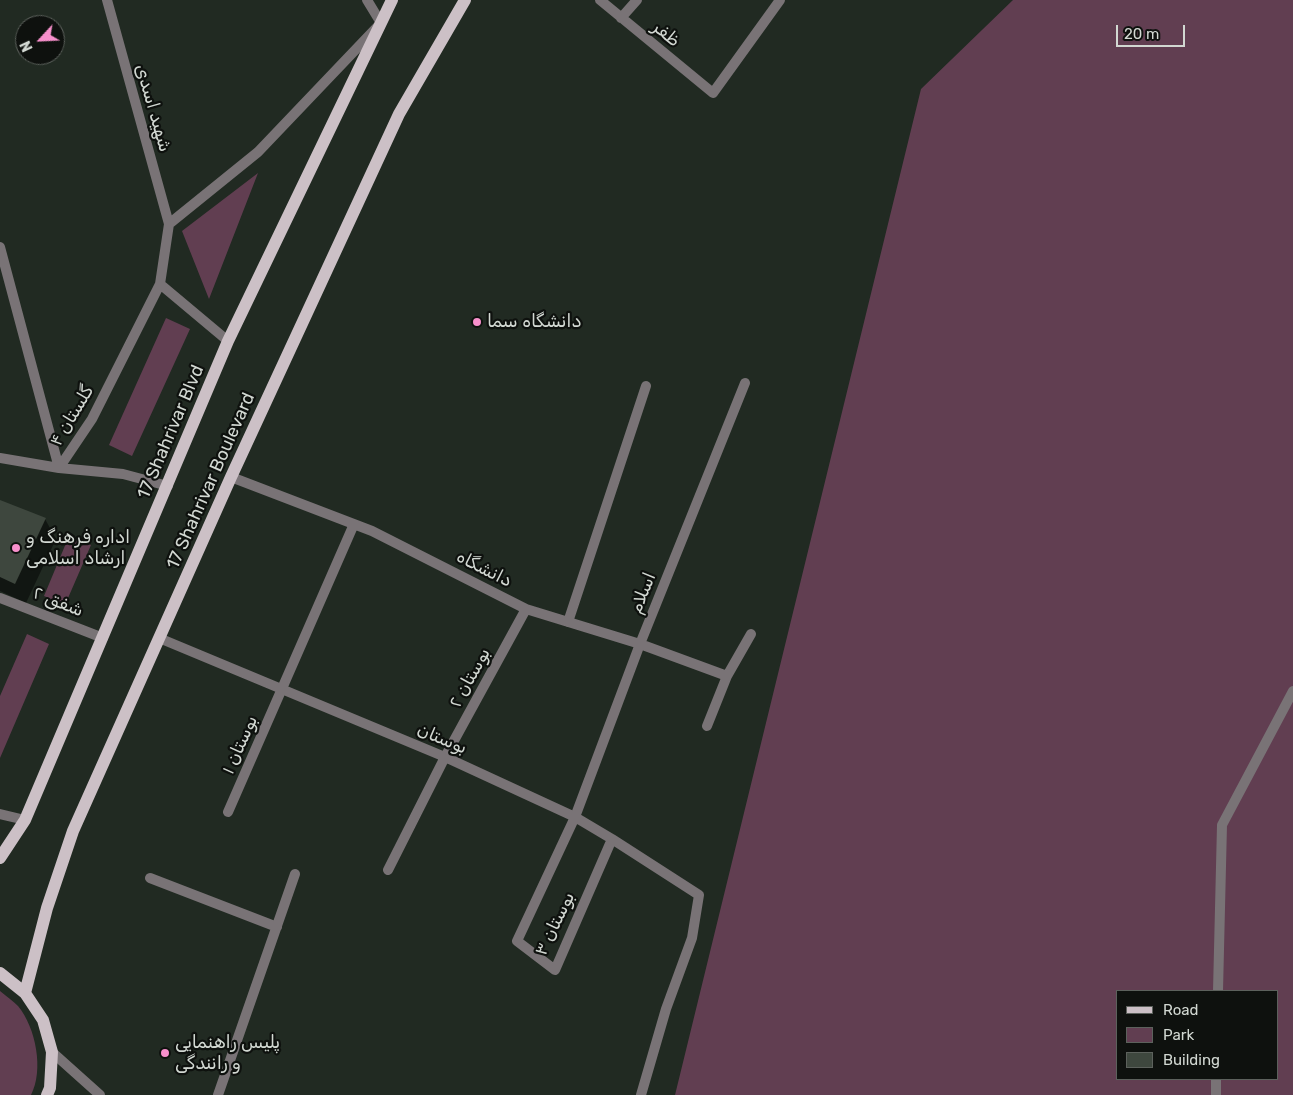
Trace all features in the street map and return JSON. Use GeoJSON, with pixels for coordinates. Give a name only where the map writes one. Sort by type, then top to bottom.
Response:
{"type":"FeatureCollection","features":[{"type":"Feature","properties":{"kind":"main road"},"geometry":{"type":"LineString","coordinates":[[381,23],[392,0]]}},
{"type":"Feature","properties":{"kind":"main road","name":"17 Shahrivar Boulevard"},"geometry":{"type":"LineString","coordinates":[[25,993],[48,908],[74,831],[159,638],[231,477],[399,114],[465,0]]}},
{"type":"Feature","properties":{"kind":"main road","name":"17 Shahrivar Blvd"},"geometry":{"type":"LineString","coordinates":[[0,858],[25,820],[228,341],[381,23]]}},
{"type":"Feature","properties":{"kind":"main road"},"geometry":{"type":"LineString","coordinates":[[0,973],[25,993],[43,1020],[52,1052],[50,1088],[47,1095]]}},
{"type":"Feature","properties":{"kind":"street","name":"شهید اسدی"},"geometry":{"type":"LineString","coordinates":[[106,0],[169,224]]}},
{"type":"Feature","properties":{"kind":"street"},"geometry":{"type":"LineString","coordinates":[[169,224],[258,152],[381,23],[367,0]]}},
{"type":"Feature","properties":{"kind":"street","name":"ظفر"},"geometry":{"type":"LineString","coordinates":[[600,0],[713,93],[780,0]]}},
{"type":"Feature","properties":{"kind":"street"},"geometry":{"type":"LineString","coordinates":[[621,18],[637,0]]}},
{"type":"Feature","properties":{"kind":"street","name":"گلستان ۴"},"geometry":{"type":"LineString","coordinates":[[59,468],[92,419],[160,284],[169,224]]}},
{"type":"Feature","properties":{"kind":"street","name":"گلستان ۴"},"geometry":{"type":"LineString","coordinates":[[0,247],[59,468]]}},
{"type":"Feature","properties":{"kind":"street"},"geometry":{"type":"LineString","coordinates":[[160,284],[228,341]]}},
{"type":"Feature","properties":{"kind":"street","name":"اسلام"},"geometry":{"type":"LineString","coordinates":[[575,817],[640,644],[745,383]]}},
{"type":"Feature","properties":{"kind":"street"},"geometry":{"type":"LineString","coordinates":[[568,622],[646,386]]}},
{"type":"Feature","properties":{"kind":"street"},"geometry":{"type":"LineString","coordinates":[[0,458],[59,468],[123,474],[168,486]]}},
{"type":"Feature","properties":{"kind":"street","name":"دانشگاه"},"geometry":{"type":"LineString","coordinates":[[231,477],[372,531],[526,609],[640,644],[727,676]]}},
{"type":"Feature","properties":{"kind":"street","name":"بوستان ۱"},"geometry":{"type":"LineString","coordinates":[[228,812],[354,524]]}},
{"type":"Feature","properties":{"kind":"street","name":"شفق ۲"},"geometry":{"type":"LineString","coordinates":[[0,598],[103,638]]}},
{"type":"Feature","properties":{"kind":"street","name":"بوستان ۲"},"geometry":{"type":"LineString","coordinates":[[388,870],[445,757],[526,609]]}},
{"type":"Feature","properties":{"kind":"street"},"geometry":{"type":"LineString","coordinates":[[708,726],[727,676],[751,634]]}},
{"type":"Feature","properties":{"kind":"street","name":"بوستان"},"geometry":{"type":"LineString","coordinates":[[159,638],[445,757],[575,817],[699,895],[692,938],[666,1009],[641,1095]]}},
{"type":"Feature","properties":{"kind":"street"},"geometry":{"type":"LineString","coordinates":[[1218,990],[1222,825],[1293,691]]}},
{"type":"Feature","properties":{"kind":"street"},"geometry":{"type":"LineString","coordinates":[[0,814],[25,820]]}},
{"type":"Feature","properties":{"kind":"street","name":"بوستان ۳"},"geometry":{"type":"LineString","coordinates":[[575,817],[517,941],[555,970],[612,839]]}},
{"type":"Feature","properties":{"kind":"street"},"geometry":{"type":"LineString","coordinates":[[218,1095],[295,874]]}},
{"type":"Feature","properties":{"kind":"street"},"geometry":{"type":"LineString","coordinates":[[150,878],[277,927]]}},
{"type":"Feature","properties":{"kind":"street"},"geometry":{"type":"LineString","coordinates":[[52,1052],[100,1095]]}},
{"type":"Feature","properties":{"kind":"street"},"geometry":{"type":"LineString","coordinates":[[1216,1080],[1216,1095]]}},
{"type":"Feature","properties":{"kind":"green space"},"geometry":{"type":"Polygon","coordinates":[[[1013,0],[1293,0],[1293,1095],[675,1095],[921,89],[1013,0]]]}},
{"type":"Feature","properties":{"kind":"green space"},"geometry":{"type":"Polygon","coordinates":[[[258,173],[209,299],[182,231],[258,173]]]}},
{"type":"Feature","properties":{"kind":"green space"},"geometry":{"type":"Polygon","coordinates":[[[166,318],[190,329],[132,456],[109,445],[166,318]]]}},
{"type":"Feature","properties":{"kind":"green space"},"geometry":{"type":"Polygon","coordinates":[[[69,536],[91,545],[65,605],[44,596],[69,536]]]}},
{"type":"Feature","properties":{"kind":"green space"},"geometry":{"type":"Polygon","coordinates":[[[27,634],[49,644],[0,758],[0,696],[27,634]]]}},
{"type":"Feature","properties":{"kind":"green space"},"geometry":{"type":"Polygon","coordinates":[[[0,991],[18,1006],[33,1037],[36,1049],[37,1074],[31,1095],[0,1095],[0,991]]]}},
{"type":"Feature","properties":{"kind":"building","name":"اداره فرهنگ و ارشاد اسلامی"},"geometry":{"type":"Polygon","coordinates":[[[0,500],[46,518],[15,584],[0,577],[0,500]]]}},
{"type":"Feature","properties":{"kind":"place","name":"دانشگاه سما"},"geometry":{"type":"Point","coordinates":[477,322]}},
{"type":"Feature","properties":{"kind":"place","name":"اداره فرهنگ و ارشاد اسلامی"},"geometry":{"type":"Point","coordinates":[16,548]}},
{"type":"Feature","properties":{"kind":"place","name":"پلیس راهنمایی و رانندگی"},"geometry":{"type":"Point","coordinates":[165,1053]}}]}
